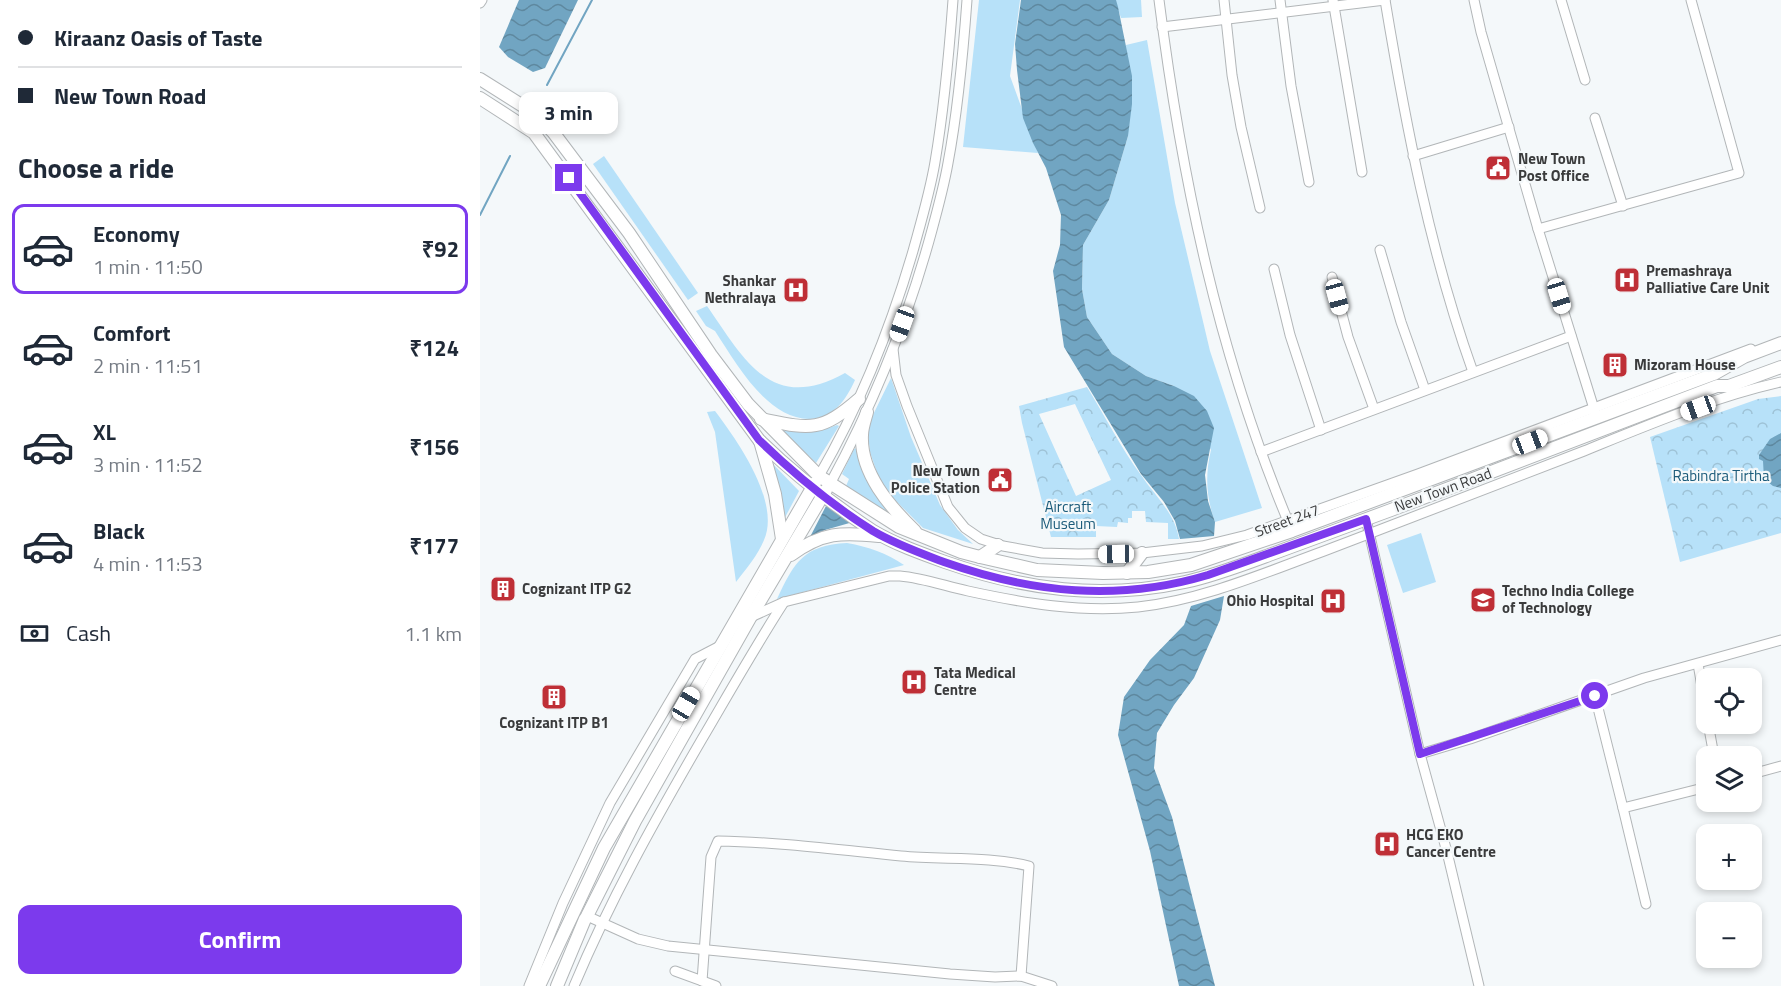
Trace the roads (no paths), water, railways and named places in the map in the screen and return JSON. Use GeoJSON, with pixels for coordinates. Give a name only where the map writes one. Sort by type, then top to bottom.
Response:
{"type":"FeatureCollection","features":[{"type":"Feature","properties":{"kind":"main road"},"geometry":{"type":"LineString","coordinates":[[480,79],[534,112],[553,132],[629,233],[711,356],[761,419],[819,476],[882,518],[920,536],[980,558],[1037,570],[1127,573],[1191,565],[1595,412],[1716,380],[1743,370]]}},
{"type":"Feature","properties":{"kind":"main road","name":"New Town Road"},"geometry":{"type":"LineString","coordinates":[[480,98],[534,133],[759,440],[792,471],[817,492],[883,536],[911,550],[985,576],[1021,584],[1061,591],[1144,589],[1186,582],[1366,519],[1716,380],[1729,386],[1781,367]]}},
{"type":"Feature","properties":{"kind":"main road"},"geometry":{"type":"LineString","coordinates":[[1716,380],[1744,357],[1781,343]]}},
{"type":"Feature","properties":{"kind":"main road"},"geometry":{"type":"LineString","coordinates":[[761,419],[811,427],[825,424],[839,417],[860,399]]}},
{"type":"Feature","properties":{"kind":"main road"},"geometry":{"type":"LineString","coordinates":[[867,412],[861,436],[871,474],[880,494],[920,536]]}},
{"type":"Feature","properties":{"kind":"main road"},"geometry":{"type":"LineString","coordinates":[[759,440],[775,494],[782,539]]}},
{"type":"Feature","properties":{"kind":"main road"},"geometry":{"type":"LineString","coordinates":[[557,986],[586,918],[635,821],[786,560],[817,492],[819,476]]}},
{"type":"Feature","properties":{"kind":"main road"},"geometry":{"type":"LineString","coordinates":[[539,986],[604,848],[782,539],[817,492],[830,484]]}},
{"type":"Feature","properties":{"kind":"main road"},"geometry":{"type":"LineString","coordinates":[[786,560],[810,543],[830,535],[851,533],[883,536]]}},
{"type":"Feature","properties":{"kind":"main road"},"geometry":{"type":"LineString","coordinates":[[980,558],[998,545]]}},
{"type":"Feature","properties":{"kind":"main road"},"geometry":{"type":"LineString","coordinates":[[1127,573],[1142,553]]}},
{"type":"Feature","properties":{"kind":"street"},"geometry":{"type":"LineString","coordinates":[[819,476],[850,422],[880,351],[923,215],[935,164],[953,0]]}},
{"type":"Feature","properties":{"kind":"street"},"geometry":{"type":"LineString","coordinates":[[830,484],[867,412],[893,349],[926,250],[948,166],[967,0]]}},
{"type":"Feature","properties":{"kind":"street"},"geometry":{"type":"LineString","coordinates":[[1159,0],[1179,142],[1202,254],[1238,382],[1261,452],[1290,526]]}},
{"type":"Feature","properties":{"kind":"street"},"geometry":{"type":"LineString","coordinates":[[1224,0],[1232,75],[1241,127],[1260,208]]}},
{"type":"Feature","properties":{"kind":"street"},"geometry":{"type":"LineString","coordinates":[[1280,0],[1291,86],[1308,182]]}},
{"type":"Feature","properties":{"kind":"street"},"geometry":{"type":"LineString","coordinates":[[1162,27],[1333,3],[1385,0],[1413,156],[1443,276],[1473,372]]}},
{"type":"Feature","properties":{"kind":"street"},"geometry":{"type":"LineString","coordinates":[[1474,0],[1481,32],[1538,228],[1595,412],[1781,337]]}},
{"type":"Feature","properties":{"kind":"street"},"geometry":{"type":"LineString","coordinates":[[1561,0],[1585,80]]}},
{"type":"Feature","properties":{"kind":"street"},"geometry":{"type":"LineString","coordinates":[[1538,228],[1739,172],[1691,0]]}},
{"type":"Feature","properties":{"kind":"street"},"geometry":{"type":"LineString","coordinates":[[1333,3],[1362,172]]}},
{"type":"Feature","properties":{"kind":"street"},"geometry":{"type":"LineString","coordinates":[[1595,118],[1623,206]]}},
{"type":"Feature","properties":{"kind":"street"},"geometry":{"type":"LineString","coordinates":[[1413,156],[1509,127]]}},
{"type":"Feature","properties":{"kind":"street"},"geometry":{"type":"LineString","coordinates":[[935,164],[948,166]]}},
{"type":"Feature","properties":{"kind":"street"},"geometry":{"type":"LineString","coordinates":[[1380,250],[1401,322],[1425,390]]}},
{"type":"Feature","properties":{"kind":"street"},"geometry":{"type":"LineString","coordinates":[[1274,269],[1290,335],[1321,430]]}},
{"type":"Feature","properties":{"kind":"street"},"geometry":{"type":"LineString","coordinates":[[1332,277],[1348,338],[1374,409]]}},
{"type":"Feature","properties":{"kind":"street"},"geometry":{"type":"LineString","coordinates":[[1261,452],[1571,336]]}},
{"type":"Feature","properties":{"kind":"street","name":"Street 247"},"geometry":{"type":"LineString","coordinates":[[893,349],[896,375],[948,507],[965,528],[981,539],[998,545],[1042,553],[1142,553],[1218,542],[1290,526]]}},
{"type":"Feature","properties":{"kind":"street"},"geometry":{"type":"LineString","coordinates":[[751,617],[784,602],[889,576],[900,576],[1029,603],[1084,608],[1136,607],[1161,603],[1221,587],[1371,533],[1659,421],[1755,388],[1781,382]]}},
{"type":"Feature","properties":{"kind":"street"},"geometry":{"type":"LineString","coordinates":[[1366,519],[1420,754],[1447,852],[1479,986]]}},
{"type":"Feature","properties":{"kind":"street"},"geometry":{"type":"LineString","coordinates":[[574,986],[602,923],[677,783],[784,602]]}},
{"type":"Feature","properties":{"kind":"street"},"geometry":{"type":"LineString","coordinates":[[1420,754],[1644,678],[1781,640]]}},
{"type":"Feature","properties":{"kind":"street"},"geometry":{"type":"LineString","coordinates":[[529,986],[563,903],[610,802],[695,659],[720,646]]}},
{"type":"Feature","properties":{"kind":"street"},"geometry":{"type":"LineString","coordinates":[[1698,664],[1699,668]]}},
{"type":"Feature","properties":{"kind":"street"},"geometry":{"type":"LineString","coordinates":[[1595,696],[1646,904]]}},
{"type":"Feature","properties":{"kind":"street"},"geometry":{"type":"LineString","coordinates":[[1762,771],[1781,766]]}},
{"type":"Feature","properties":{"kind":"street"},"geometry":{"type":"LineString","coordinates":[[1623,808],[1696,790]]}},
{"type":"Feature","properties":{"kind":"street"},"geometry":{"type":"LineString","coordinates":[[702,981],[711,857],[718,841],[952,858],[1029,866],[1021,976]]}},
{"type":"Feature","properties":{"kind":"street"},"geometry":{"type":"LineString","coordinates":[[586,918],[649,943],[987,981],[1021,976],[1052,986]]}},
{"type":"Feature","properties":{"kind":"street"},"geometry":{"type":"LineString","coordinates":[[675,971],[716,986]]}},
{"type":"Feature","properties":{"kind":"water"},"geometry":{"type":"Polygon","coordinates":[[[519,0],[578,0],[545,68],[533,72],[508,57],[499,47],[519,0]]]}},
{"type":"Feature","properties":{"kind":"water"},"geometry":{"type":"Polygon","coordinates":[[[1021,0],[1116,0],[1132,76],[1132,104],[1128,136],[1109,200],[1083,245],[1082,289],[1087,317],[1112,354],[1146,376],[1194,396],[1207,411],[1214,428],[1205,475],[1208,501],[1215,522],[1214,536],[1180,539],[1175,521],[1164,502],[1141,474],[1064,347],[1053,271],[1060,245],[1061,215],[1046,168],[1023,118],[1015,44],[1021,0]]]}},
{"type":"Feature","properties":{"kind":"water"},"geometry":{"type":"Polygon","coordinates":[[[1781,433],[1781,488],[1773,486],[1764,479],[1763,461],[1759,459],[1759,455],[1770,439],[1781,433]]]}},
{"type":"Feature","properties":{"kind":"water"},"geometry":{"type":"Polygon","coordinates":[[[826,506],[853,522],[810,537],[826,506]]]}},
{"type":"Feature","properties":{"kind":"water"},"geometry":{"type":"Polygon","coordinates":[[[1224,596],[1220,620],[1194,678],[1157,733],[1154,768],[1172,817],[1215,986],[1179,986],[1150,851],[1118,735],[1124,697],[1150,660],[1184,625],[1191,606],[1224,596]]]}},
{"type":"Feature","properties":{"kind":"waterway"},"geometry":{"type":"LineString","coordinates":[[547,85],[592,0]]}},
{"type":"Feature","properties":{"kind":"waterway"},"geometry":{"type":"LineString","coordinates":[[480,215],[510,156]]}},
{"type":"Feature","properties":{"kind":"place","name":"New Town Post Office"},"geometry":{"type":"Point","coordinates":[1498,168]}},
{"type":"Feature","properties":{"kind":"place","name":"Premashraya Palliative Care Unit"},"geometry":{"type":"Point","coordinates":[1627,280]}},
{"type":"Feature","properties":{"kind":"place","name":"Shankar Nethralaya"},"geometry":{"type":"Point","coordinates":[796,290]}},
{"type":"Feature","properties":{"kind":"place","name":"Mizoram House"},"geometry":{"type":"Point","coordinates":[1615,365]}},
{"type":"Feature","properties":{"kind":"place","name":"New Town Police Station"},"geometry":{"type":"Point","coordinates":[1000,480]}},
{"type":"Feature","properties":{"kind":"place","name":"Cognizant ITP G2"},"geometry":{"type":"Point","coordinates":[503,589]}},
{"type":"Feature","properties":{"kind":"place","name":"Techno India College of Technology"},"geometry":{"type":"Point","coordinates":[1483,600]}},
{"type":"Feature","properties":{"kind":"place","name":"Ohio Hospital"},"geometry":{"type":"Point","coordinates":[1333,601]}},
{"type":"Feature","properties":{"kind":"place","name":"Tata Medical Centre"},"geometry":{"type":"Point","coordinates":[914,682]}},
{"type":"Feature","properties":{"kind":"place","name":"Cognizant ITP B1"},"geometry":{"type":"Point","coordinates":[554,697]}},
{"type":"Feature","properties":{"kind":"place","name":"HCG EKO Cancer Centre"},"geometry":{"type":"Point","coordinates":[1387,844]}},
{"type":"Feature","properties":{"kind":"park label","name":"Rabindra Tirtha"},"geometry":{"type":"Point","coordinates":[1721,476]}},
{"type":"Feature","properties":{"kind":"park label","name":"Aircraft Museum"},"geometry":{"type":"Point","coordinates":[1068,516]}}]}
